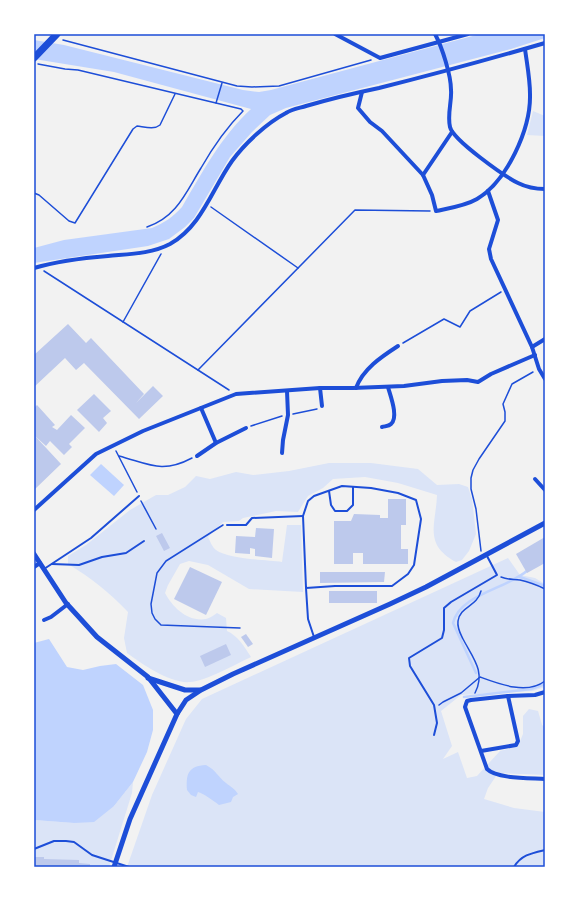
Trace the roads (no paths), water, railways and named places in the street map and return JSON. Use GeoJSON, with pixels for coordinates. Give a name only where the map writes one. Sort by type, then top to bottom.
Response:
{"type":"FeatureCollection","features":[{"type":"Feature","properties":{"kind":"main road"},"geometry":{"type":"LineString","coordinates":[[34,58],[55,36]]}},
{"type":"Feature","properties":{"kind":"street"},"geometry":{"type":"LineString","coordinates":[[335,34],[380,58],[468,34]]}},
{"type":"Feature","properties":{"kind":"street"},"geometry":{"type":"LineString","coordinates":[[435,34],[439,42],[451,91],[448,114],[452,132],[462,143],[518,183],[530,187],[545,189]]}},
{"type":"Feature","properties":{"kind":"street"},"geometry":{"type":"LineString","coordinates":[[36,268],[59,262],[129,255],[166,246],[188,231],[207,205],[233,160],[267,126],[287,112],[319,102],[447,71],[545,43]]}},
{"type":"Feature","properties":{"kind":"street"},"geometry":{"type":"LineString","coordinates":[[362,92],[358,108],[370,122],[382,131],[423,175],[432,195],[436,211],[464,205],[477,199],[488,191],[510,163],[522,137],[529,108],[530,94],[525,49]]}},
{"type":"Feature","properties":{"kind":"street"},"geometry":{"type":"LineString","coordinates":[[423,175],[452,132]]}},
{"type":"Feature","properties":{"kind":"street"},"geometry":{"type":"LineString","coordinates":[[488,191],[498,220],[489,249],[491,259],[504,290],[532,347],[539,369],[545,379]]}},
{"type":"Feature","properties":{"kind":"street"},"geometry":{"type":"LineString","coordinates":[[532,347],[545,339]]}},
{"type":"Feature","properties":{"kind":"street"},"geometry":{"type":"LineString","coordinates":[[356,388],[376,361],[398,346]]}},
{"type":"Feature","properties":{"kind":"street"},"geometry":{"type":"LineString","coordinates":[[34,510],[96,454],[143,431],[236,394],[320,388],[388,387],[442,381],[467,380],[478,382],[491,374],[535,355]]}},
{"type":"Feature","properties":{"kind":"street"},"geometry":{"type":"LineString","coordinates":[[382,427],[390,425],[393,422],[394,417],[394,410],[388,387]]}},
{"type":"Feature","properties":{"kind":"street"},"geometry":{"type":"LineString","coordinates":[[320,388],[322,406]]}},
{"type":"Feature","properties":{"kind":"street"},"geometry":{"type":"LineString","coordinates":[[282,453],[288,415],[287,391]]}},
{"type":"Feature","properties":{"kind":"street"},"geometry":{"type":"LineString","coordinates":[[201,408],[216,444]]}},
{"type":"Feature","properties":{"kind":"street"},"geometry":{"type":"LineString","coordinates":[[197,456],[246,428]]}},
{"type":"Feature","properties":{"kind":"street"},"geometry":{"type":"LineString","coordinates":[[535,479],[545,490]]}},
{"type":"Feature","properties":{"kind":"street"},"geometry":{"type":"LineString","coordinates":[[114,867],[130,819],[177,714],[186,700],[201,690],[233,674],[426,587],[545,523]]}},
{"type":"Feature","properties":{"kind":"street"},"geometry":{"type":"LineString","coordinates":[[34,554],[68,604],[97,637],[148,677],[177,714]]}},
{"type":"Feature","properties":{"kind":"street"},"geometry":{"type":"LineString","coordinates":[[34,567],[40,563]]}},
{"type":"Feature","properties":{"kind":"street"},"geometry":{"type":"LineString","coordinates":[[44,620],[51,617],[68,604]]}},
{"type":"Feature","properties":{"kind":"street"},"geometry":{"type":"LineString","coordinates":[[148,677],[185,690],[201,690]]}},
{"type":"Feature","properties":{"kind":"street"},"geometry":{"type":"LineString","coordinates":[[545,692],[535,695],[471,700],[467,701],[466,707],[487,769],[490,772],[500,776],[545,779]]}},
{"type":"Feature","properties":{"kind":"street"},"geometry":{"type":"LineString","coordinates":[[481,751],[516,745],[518,741],[508,696]]}},
{"type":"Feature","properties":{"kind":"lane"},"geometry":{"type":"LineString","coordinates":[[306,588],[335,586],[392,586],[408,574],[414,565],[422,519],[416,500],[372,488],[342,486],[314,496],[308,501],[303,516],[306,588],[308,619],[314,637]]}},
{"type":"Feature","properties":{"kind":"lane"},"geometry":{"type":"LineString","coordinates":[[329,491],[331,505],[335,511],[347,511],[353,505],[353,487]]}},
{"type":"Feature","properties":{"kind":"lane"},"geometry":{"type":"LineString","coordinates":[[43,569],[91,538],[139,496]]}},
{"type":"Feature","properties":{"kind":"lane"},"geometry":{"type":"LineString","coordinates":[[227,525],[246,525],[252,518],[303,516]]}},
{"type":"Feature","properties":{"kind":"lane"},"geometry":{"type":"LineString","coordinates":[[51,564],[79,565],[102,557],[126,552],[144,541]]}},
{"type":"Feature","properties":{"kind":"lane"},"geometry":{"type":"LineString","coordinates":[[434,735],[436,723],[434,705],[410,666],[409,658],[442,638],[444,630],[444,608],[451,602],[497,575],[484,556]]}},
{"type":"Feature","properties":{"kind":"lane"},"geometry":{"type":"LineString","coordinates":[[34,848],[54,841],[66,840],[74,842],[92,855],[128,867]]}},
{"type":"Feature","properties":{"kind":"lane"},"geometry":{"type":"LineString","coordinates":[[514,867],[521,858],[528,854],[545,850]]}},
{"type":"Feature","properties":{"kind":"water"},"geometry":{"type":"Polygon","coordinates":[[[480,34],[545,34],[545,38],[511,49],[286,108],[270,115],[252,132],[230,157],[194,218],[169,239],[148,246],[34,263],[34,248],[64,240],[152,228],[168,219],[182,207],[222,143],[240,120],[251,109],[114,72],[34,59],[34,40],[64,45],[243,90],[259,92],[480,34]]]}},
{"type":"Feature","properties":{"kind":"water"},"geometry":{"type":"Polygon","coordinates":[[[101,464],[124,485],[114,496],[90,475],[101,464]]]}},
{"type":"Feature","properties":{"kind":"water"},"geometry":{"type":"Polygon","coordinates":[[[49,639],[67,667],[83,670],[116,664],[143,685],[153,710],[153,730],[147,752],[133,782],[114,806],[94,822],[74,823],[34,820],[34,643],[49,639]]]}},
{"type":"Feature","properties":{"kind":"water"},"geometry":{"type":"Polygon","coordinates":[[[206,765],[238,794],[233,797],[231,802],[219,805],[198,792],[196,797],[191,795],[187,790],[187,779],[189,772],[195,767],[206,765]]]}},
{"type":"Feature","properties":{"kind":"waterway"},"geometry":{"type":"LineString","coordinates":[[476,673],[453,623],[457,613],[474,598],[519,577],[528,570]]}},
{"type":"Feature","properties":{"kind":"waterway"},"geometry":{"type":"LineString","coordinates":[[520,577],[545,586]]}},
{"type":"Feature","properties":{"kind":"waterway"},"geometry":{"type":"LineString","coordinates":[[464,697],[531,689],[545,684]]}}]}
